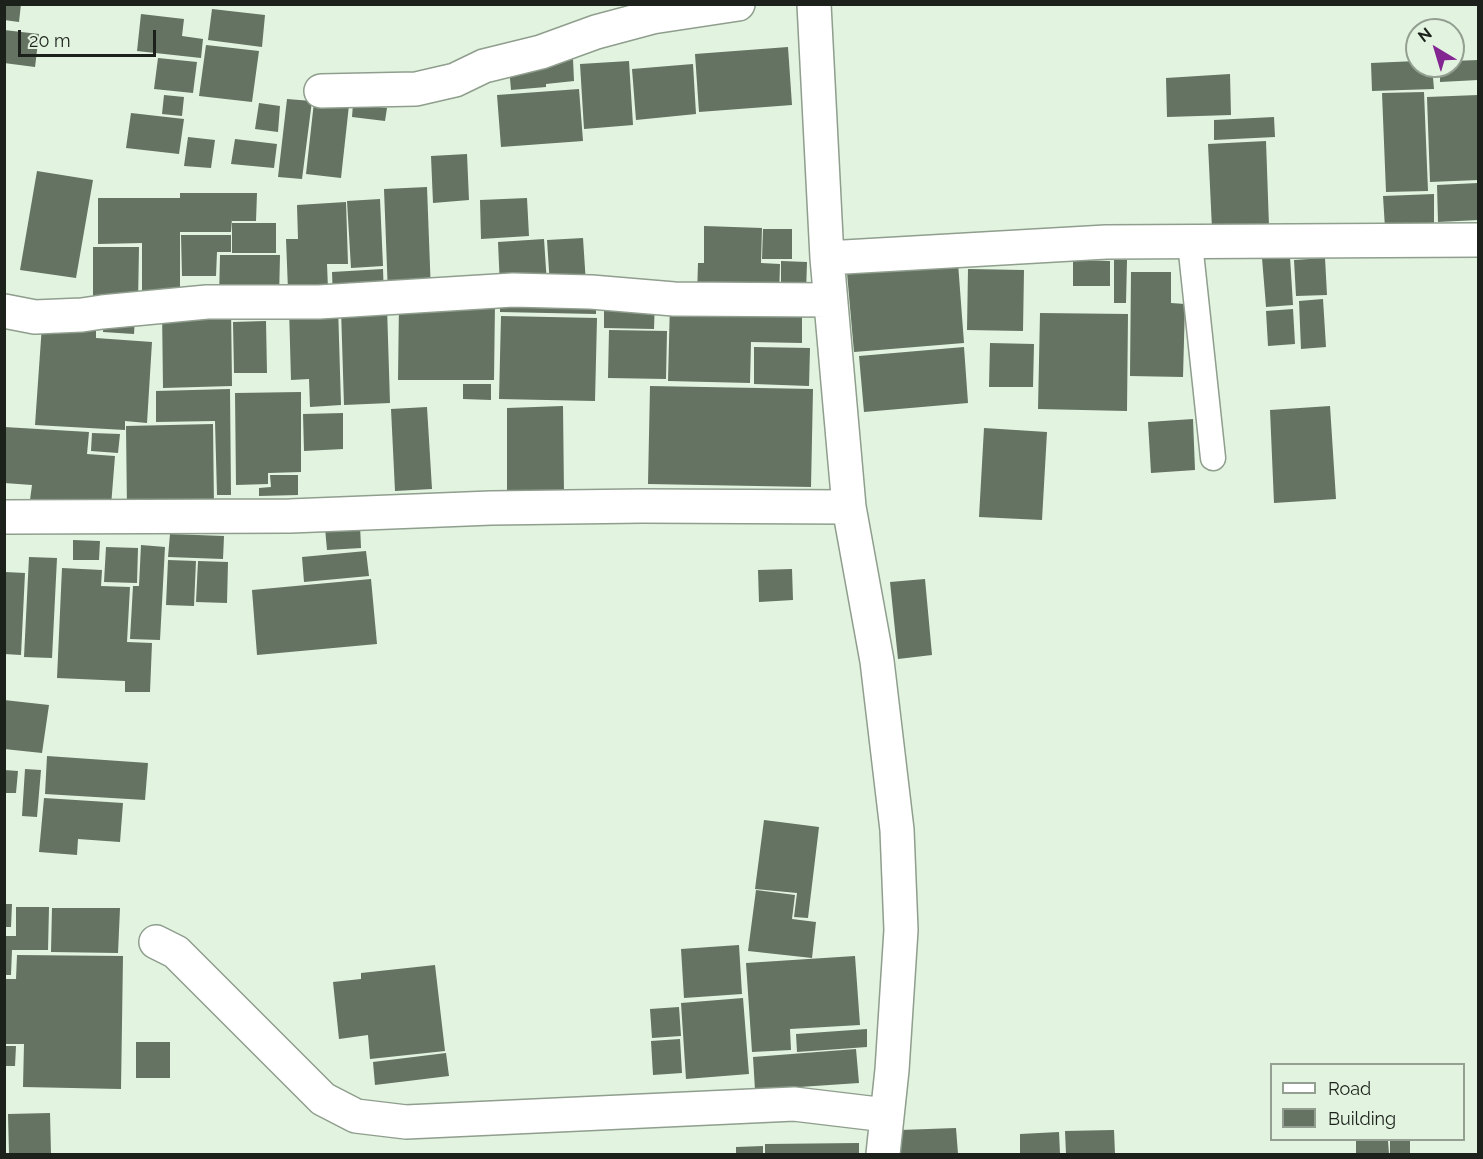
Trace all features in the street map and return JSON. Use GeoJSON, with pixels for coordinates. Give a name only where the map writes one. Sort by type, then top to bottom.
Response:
{"type":"FeatureCollection","features":[{"type":"Feature","properties":{"kind":"street"},"geometry":{"type":"LineString","coordinates":[[321,91],[416,89],[455,80],[484,66],[541,52],[652,17],[738,4]]}},
{"type":"Feature","properties":{"kind":"street"},"geometry":{"type":"LineString","coordinates":[[814,4],[827,258],[849,507],[877,661],[897,831],[901,930],[892,1070],[883,1155]]}},
{"type":"Feature","properties":{"kind":"street"},"geometry":{"type":"LineString","coordinates":[[827,258],[1106,242],[1479,240]]}},
{"type":"Feature","properties":{"kind":"street"},"geometry":{"type":"LineString","coordinates":[[4,312],[35,317],[82,315],[207,302],[319,302],[513,290],[591,292],[674,299],[830,300]]}},
{"type":"Feature","properties":{"kind":"street"},"geometry":{"type":"LineString","coordinates":[[4,517],[290,516],[491,508],[631,506],[849,507]]}},
{"type":"Feature","properties":{"kind":"street"},"geometry":{"type":"LineString","coordinates":[[156,942],[176,952],[322,1099],[356,1116],[406,1122],[794,1104],[886,1115]]}},
{"type":"Feature","properties":{"kind":"lane"},"geometry":{"type":"LineString","coordinates":[[1190,243],[1213,458]]}},
{"type":"Feature","properties":{"kind":"building"},"geometry":{"type":"Polygon","coordinates":[[[4,4],[21,4],[19,22],[4,20],[4,4]]]}},
{"type":"Feature","properties":{"kind":"building"},"geometry":{"type":"Polygon","coordinates":[[[212,9],[265,15],[262,47],[208,40],[212,9]]]}},
{"type":"Feature","properties":{"kind":"building"},"geometry":{"type":"Polygon","coordinates":[[[141,14],[184,19],[182,36],[203,39],[201,58],[137,51],[141,14]]]}},
{"type":"Feature","properties":{"kind":"building"},"geometry":{"type":"Polygon","coordinates":[[[4,30],[39,34],[35,67],[4,63],[4,30]]]}},
{"type":"Feature","properties":{"kind":"building"},"geometry":{"type":"Polygon","coordinates":[[[206,45],[259,51],[252,102],[199,96],[206,45]]]}},
{"type":"Feature","properties":{"kind":"building"},"geometry":{"type":"Polygon","coordinates":[[[788,47],[792,105],[699,112],[695,54],[788,47]]]}},
{"type":"Feature","properties":{"kind":"building"},"geometry":{"type":"Polygon","coordinates":[[[158,58],[197,62],[193,93],[154,89],[158,58]]]}},
{"type":"Feature","properties":{"kind":"building"},"geometry":{"type":"Polygon","coordinates":[[[573,59],[574,81],[546,84],[546,87],[511,90],[509,67],[573,59]]]}},
{"type":"Feature","properties":{"kind":"building"},"geometry":{"type":"Polygon","coordinates":[[[1478,60],[1478,80],[1440,82],[1440,78],[1465,78],[1465,61],[1478,60]]]}},
{"type":"Feature","properties":{"kind":"building"},"geometry":{"type":"Polygon","coordinates":[[[629,61],[633,125],[584,129],[580,64],[629,61]]]}},
{"type":"Feature","properties":{"kind":"building"},"geometry":{"type":"Polygon","coordinates":[[[1405,62],[1405,78],[1433,78],[1434,89],[1372,91],[1371,63],[1405,62]]]}},
{"type":"Feature","properties":{"kind":"building"},"geometry":{"type":"Polygon","coordinates":[[[693,64],[696,114],[636,120],[632,69],[693,64]]]}},
{"type":"Feature","properties":{"kind":"building"},"geometry":{"type":"Polygon","coordinates":[[[1230,74],[1231,115],[1167,117],[1166,78],[1230,74]]]}},
{"type":"Feature","properties":{"kind":"building"},"geometry":{"type":"Polygon","coordinates":[[[579,89],[583,141],[501,147],[497,95],[579,89]]]}},
{"type":"Feature","properties":{"kind":"building"},"geometry":{"type":"Polygon","coordinates":[[[1424,92],[1428,191],[1386,192],[1382,93],[1424,92]]]}},
{"type":"Feature","properties":{"kind":"building"},"geometry":{"type":"Polygon","coordinates":[[[164,95],[184,97],[182,116],[162,114],[164,95]]]}},
{"type":"Feature","properties":{"kind":"building"},"geometry":{"type":"Polygon","coordinates":[[[1478,95],[1478,180],[1430,182],[1427,97],[1478,95]]]}},
{"type":"Feature","properties":{"kind":"building"},"geometry":{"type":"Polygon","coordinates":[[[287,99],[312,101],[302,179],[278,177],[287,99]]]}},
{"type":"Feature","properties":{"kind":"building"},"geometry":{"type":"Polygon","coordinates":[[[314,102],[349,105],[341,178],[306,174],[314,102]]]}},
{"type":"Feature","properties":{"kind":"building"},"geometry":{"type":"Polygon","coordinates":[[[259,103],[280,106],[278,132],[255,129],[259,103]]]}},
{"type":"Feature","properties":{"kind":"building"},"geometry":{"type":"Polygon","coordinates":[[[353,104],[387,108],[385,121],[352,117],[353,104]]]}},
{"type":"Feature","properties":{"kind":"building"},"geometry":{"type":"Polygon","coordinates":[[[131,113],[184,119],[179,154],[126,148],[131,113]]]}},
{"type":"Feature","properties":{"kind":"building"},"geometry":{"type":"Polygon","coordinates":[[[1274,117],[1275,137],[1214,140],[1214,120],[1274,117]]]}},
{"type":"Feature","properties":{"kind":"building"},"geometry":{"type":"Polygon","coordinates":[[[188,137],[215,140],[211,168],[184,166],[188,137]]]}},
{"type":"Feature","properties":{"kind":"building"},"geometry":{"type":"Polygon","coordinates":[[[235,139],[277,144],[274,168],[231,164],[235,139]]]}},
{"type":"Feature","properties":{"kind":"building"},"geometry":{"type":"Polygon","coordinates":[[[1266,141],[1269,226],[1212,229],[1208,144],[1266,141]]]}},
{"type":"Feature","properties":{"kind":"building"},"geometry":{"type":"Polygon","coordinates":[[[467,154],[469,200],[433,203],[431,156],[467,154]]]}},
{"type":"Feature","properties":{"kind":"building"},"geometry":{"type":"Polygon","coordinates":[[[37,171],[93,180],[76,278],[20,270],[37,171]]]}},
{"type":"Feature","properties":{"kind":"building"},"geometry":{"type":"Polygon","coordinates":[[[1478,183],[1478,220],[1438,222],[1437,185],[1478,183]]]}},
{"type":"Feature","properties":{"kind":"building"},"geometry":{"type":"Polygon","coordinates":[[[427,187],[431,293],[388,294],[384,189],[427,187]]]}},
{"type":"Feature","properties":{"kind":"building"},"geometry":{"type":"Polygon","coordinates":[[[180,193],[257,193],[256,221],[232,221],[232,219],[231,232],[180,232],[180,299],[142,299],[142,243],[98,244],[98,198],[180,198],[180,193]]]}},
{"type":"Feature","properties":{"kind":"building"},"geometry":{"type":"Polygon","coordinates":[[[1434,194],[1434,226],[1385,228],[1383,196],[1434,194]]]}},
{"type":"Feature","properties":{"kind":"building"},"geometry":{"type":"Polygon","coordinates":[[[527,198],[529,236],[481,239],[480,200],[527,198]]]}},
{"type":"Feature","properties":{"kind":"building"},"geometry":{"type":"Polygon","coordinates":[[[380,199],[383,266],[351,268],[347,201],[380,199]]]}},
{"type":"Feature","properties":{"kind":"building"},"geometry":{"type":"Polygon","coordinates":[[[346,202],[348,264],[327,264],[328,289],[288,290],[286,239],[298,239],[297,205],[346,202]]]}},
{"type":"Feature","properties":{"kind":"building"},"geometry":{"type":"Polygon","coordinates":[[[232,223],[276,223],[276,253],[232,253],[232,223]]]}},
{"type":"Feature","properties":{"kind":"building"},"geometry":{"type":"Polygon","coordinates":[[[704,226],[762,228],[761,263],[780,264],[779,297],[697,296],[698,263],[704,263],[704,226]]]}},
{"type":"Feature","properties":{"kind":"building"},"geometry":{"type":"Polygon","coordinates":[[[763,229],[792,229],[792,259],[762,259],[763,229]]]}},
{"type":"Feature","properties":{"kind":"building"},"geometry":{"type":"Polygon","coordinates":[[[181,235],[231,235],[231,252],[217,252],[216,276],[182,276],[181,235]]]}},
{"type":"Feature","properties":{"kind":"building"},"geometry":{"type":"Polygon","coordinates":[[[583,238],[586,284],[550,286],[547,240],[583,238]]]}},
{"type":"Feature","properties":{"kind":"building"},"geometry":{"type":"Polygon","coordinates":[[[544,239],[547,284],[500,287],[498,242],[544,239]]]}},
{"type":"Feature","properties":{"kind":"building"},"geometry":{"type":"Polygon","coordinates":[[[93,247],[139,247],[138,303],[93,304],[93,247]]]}},
{"type":"Feature","properties":{"kind":"building"},"geometry":{"type":"Polygon","coordinates":[[[220,255],[280,255],[279,299],[219,299],[220,255]]]}},
{"type":"Feature","properties":{"kind":"building"},"geometry":{"type":"Polygon","coordinates":[[[1290,257],[1293,305],[1266,307],[1262,258],[1290,257]]]}},
{"type":"Feature","properties":{"kind":"building"},"geometry":{"type":"Polygon","coordinates":[[[1325,258],[1327,295],[1296,296],[1294,260],[1325,258]]]}},
{"type":"Feature","properties":{"kind":"building"},"geometry":{"type":"Polygon","coordinates":[[[1073,260],[1110,261],[1110,286],[1073,286],[1073,260]]]}},
{"type":"Feature","properties":{"kind":"building"},"geometry":{"type":"Polygon","coordinates":[[[1114,260],[1127,260],[1126,303],[1114,303],[1114,260]]]}},
{"type":"Feature","properties":{"kind":"building"},"geometry":{"type":"Polygon","coordinates":[[[781,261],[807,262],[806,293],[781,292],[781,261]]]}},
{"type":"Feature","properties":{"kind":"building"},"geometry":{"type":"Polygon","coordinates":[[[958,263],[964,343],[854,352],[847,273],[958,263]]]}},
{"type":"Feature","properties":{"kind":"building"},"geometry":{"type":"Polygon","coordinates":[[[383,269],[384,297],[333,299],[332,272],[383,269]]]}},
{"type":"Feature","properties":{"kind":"building"},"geometry":{"type":"Polygon","coordinates":[[[968,269],[1024,270],[1023,331],[967,330],[968,269]]]}},
{"type":"Feature","properties":{"kind":"building"},"geometry":{"type":"Polygon","coordinates":[[[1131,272],[1171,272],[1171,303],[1185,304],[1183,377],[1130,376],[1131,272]]]}},
{"type":"Feature","properties":{"kind":"building"},"geometry":{"type":"Polygon","coordinates":[[[500,294],[596,295],[596,314],[500,312],[500,294]]]}},
{"type":"Feature","properties":{"kind":"building"},"geometry":{"type":"Polygon","coordinates":[[[604,297],[655,298],[654,329],[604,328],[604,297]]]}},
{"type":"Feature","properties":{"kind":"building"},"geometry":{"type":"Polygon","coordinates":[[[1323,299],[1326,347],[1301,349],[1299,301],[1323,299]]]}},
{"type":"Feature","properties":{"kind":"building"},"geometry":{"type":"Polygon","coordinates":[[[399,302],[495,302],[494,380],[398,380],[399,302]]]}},
{"type":"Feature","properties":{"kind":"building"},"geometry":{"type":"Polygon","coordinates":[[[670,302],[802,304],[802,343],[751,342],[750,383],[668,381],[670,302]]]}},
{"type":"Feature","properties":{"kind":"building"},"geometry":{"type":"Polygon","coordinates":[[[338,306],[341,405],[310,407],[309,379],[291,380],[289,308],[338,306]]]}},
{"type":"Feature","properties":{"kind":"building"},"geometry":{"type":"Polygon","coordinates":[[[231,307],[232,386],[163,388],[162,308],[231,307]]]}},
{"type":"Feature","properties":{"kind":"building"},"geometry":{"type":"Polygon","coordinates":[[[387,307],[390,403],[344,405],[341,309],[387,307]]]}},
{"type":"Feature","properties":{"kind":"building"},"geometry":{"type":"Polygon","coordinates":[[[1293,309],[1295,344],[1268,346],[1266,311],[1293,309]]]}},
{"type":"Feature","properties":{"kind":"building"},"geometry":{"type":"Polygon","coordinates":[[[1040,313],[1128,314],[1127,411],[1038,409],[1040,313]]]}},
{"type":"Feature","properties":{"kind":"building"},"geometry":{"type":"Polygon","coordinates":[[[104,315],[135,317],[134,334],[103,332],[104,315]]]}},
{"type":"Feature","properties":{"kind":"building"},"geometry":{"type":"Polygon","coordinates":[[[501,316],[597,318],[595,401],[499,399],[501,316]]]}},
{"type":"Feature","properties":{"kind":"building"},"geometry":{"type":"Polygon","coordinates":[[[266,321],[267,373],[234,373],[233,322],[266,321]]]}},
{"type":"Feature","properties":{"kind":"building"},"geometry":{"type":"Polygon","coordinates":[[[42,325],[96,329],[96,338],[152,342],[147,423],[125,421],[125,430],[35,425],[42,325]]]}},
{"type":"Feature","properties":{"kind":"building"},"geometry":{"type":"Polygon","coordinates":[[[609,330],[667,331],[666,379],[608,378],[609,330]]]}},
{"type":"Feature","properties":{"kind":"building"},"geometry":{"type":"Polygon","coordinates":[[[990,343],[1034,344],[1033,387],[989,387],[990,343]]]}},
{"type":"Feature","properties":{"kind":"building"},"geometry":{"type":"Polygon","coordinates":[[[754,347],[810,348],[809,386],[754,384],[754,347]]]}},
{"type":"Feature","properties":{"kind":"building"},"geometry":{"type":"Polygon","coordinates":[[[964,347],[968,403],[864,412],[859,356],[964,347]]]}},
{"type":"Feature","properties":{"kind":"building"},"geometry":{"type":"Polygon","coordinates":[[[463,384],[491,384],[491,400],[463,399],[463,384]]]}},
{"type":"Feature","properties":{"kind":"building"},"geometry":{"type":"Polygon","coordinates":[[[650,386],[813,389],[811,487],[648,484],[650,386]]]}},
{"type":"Feature","properties":{"kind":"building"},"geometry":{"type":"Polygon","coordinates":[[[230,389],[231,495],[217,495],[215,421],[156,422],[156,391],[230,389]]]}},
{"type":"Feature","properties":{"kind":"building"},"geometry":{"type":"Polygon","coordinates":[[[301,392],[301,472],[268,473],[268,484],[236,485],[235,393],[301,392]]]}},
{"type":"Feature","properties":{"kind":"building"},"geometry":{"type":"Polygon","coordinates":[[[563,406],[564,494],[507,495],[507,408],[563,406]]]}},
{"type":"Feature","properties":{"kind":"building"},"geometry":{"type":"Polygon","coordinates":[[[1330,406],[1336,499],[1274,503],[1270,410],[1330,406]]]}},
{"type":"Feature","properties":{"kind":"building"},"geometry":{"type":"Polygon","coordinates":[[[427,407],[432,489],[395,491],[391,409],[427,407]]]}},
{"type":"Feature","properties":{"kind":"building"},"geometry":{"type":"Polygon","coordinates":[[[343,413],[343,449],[304,451],[303,414],[343,413]]]}},
{"type":"Feature","properties":{"kind":"building"},"geometry":{"type":"Polygon","coordinates":[[[1193,419],[1195,470],[1151,473],[1148,422],[1193,419]]]}},
{"type":"Feature","properties":{"kind":"building"},"geometry":{"type":"Polygon","coordinates":[[[213,424],[214,508],[127,510],[126,426],[213,424]]]}},
{"type":"Feature","properties":{"kind":"building"},"geometry":{"type":"Polygon","coordinates":[[[4,427],[89,432],[87,454],[115,456],[111,506],[30,500],[32,485],[4,483],[4,427]]]}},
{"type":"Feature","properties":{"kind":"building"},"geometry":{"type":"Polygon","coordinates":[[[984,428],[1047,432],[1042,520],[979,517],[984,428]]]}},
{"type":"Feature","properties":{"kind":"building"},"geometry":{"type":"Polygon","coordinates":[[[92,433],[120,434],[118,453],[91,451],[92,433]]]}},
{"type":"Feature","properties":{"kind":"building"},"geometry":{"type":"Polygon","coordinates":[[[270,475],[298,475],[298,495],[259,496],[259,488],[271,487],[270,475]]]}},
{"type":"Feature","properties":{"kind":"building"},"geometry":{"type":"Polygon","coordinates":[[[360,525],[361,548],[327,550],[325,528],[360,525]]]}},
{"type":"Feature","properties":{"kind":"building"},"geometry":{"type":"Polygon","coordinates":[[[170,534],[224,536],[223,559],[168,557],[170,534]]]}},
{"type":"Feature","properties":{"kind":"building"},"geometry":{"type":"Polygon","coordinates":[[[73,540],[100,541],[99,560],[73,560],[73,540]]]}},
{"type":"Feature","properties":{"kind":"building"},"geometry":{"type":"Polygon","coordinates":[[[141,545],[165,547],[160,640],[130,639],[133,586],[139,586],[141,545]]]}},
{"type":"Feature","properties":{"kind":"building"},"geometry":{"type":"Polygon","coordinates":[[[106,547],[138,548],[137,583],[104,582],[106,547]]]}},
{"type":"Feature","properties":{"kind":"building"},"geometry":{"type":"Polygon","coordinates":[[[366,551],[369,576],[304,582],[302,557],[366,551]]]}},
{"type":"Feature","properties":{"kind":"building"},"geometry":{"type":"Polygon","coordinates":[[[29,557],[57,558],[52,658],[24,657],[29,557]]]}},
{"type":"Feature","properties":{"kind":"building"},"geometry":{"type":"Polygon","coordinates":[[[168,560],[196,561],[194,606],[166,605],[168,560]]]}},
{"type":"Feature","properties":{"kind":"building"},"geometry":{"type":"Polygon","coordinates":[[[198,561],[228,562],[227,603],[196,602],[198,561]]]}},
{"type":"Feature","properties":{"kind":"building"},"geometry":{"type":"Polygon","coordinates":[[[62,568],[102,570],[101,586],[130,587],[127,642],[152,643],[150,692],[125,692],[125,681],[57,678],[62,568]]]}},
{"type":"Feature","properties":{"kind":"building"},"geometry":{"type":"Polygon","coordinates":[[[792,569],[793,600],[759,602],[758,570],[792,569]]]}},
{"type":"Feature","properties":{"kind":"building"},"geometry":{"type":"Polygon","coordinates":[[[5,572],[25,573],[21,655],[4,654],[5,572]]]}},
{"type":"Feature","properties":{"kind":"building"},"geometry":{"type":"Polygon","coordinates":[[[371,579],[377,644],[257,655],[252,590],[371,579]]]}},
{"type":"Feature","properties":{"kind":"building"},"geometry":{"type":"Polygon","coordinates":[[[925,579],[932,655],[898,659],[890,582],[925,579]]]}},
{"type":"Feature","properties":{"kind":"building"},"geometry":{"type":"Polygon","coordinates":[[[4,700],[49,705],[42,753],[4,749],[4,700]]]}},
{"type":"Feature","properties":{"kind":"building"},"geometry":{"type":"Polygon","coordinates":[[[47,756],[148,763],[145,800],[45,794],[47,756]]]}},
{"type":"Feature","properties":{"kind":"building"},"geometry":{"type":"Polygon","coordinates":[[[25,769],[41,770],[37,817],[22,816],[25,769]]]}},
{"type":"Feature","properties":{"kind":"building"},"geometry":{"type":"Polygon","coordinates":[[[4,770],[18,771],[16,793],[4,793],[4,770]]]}},
{"type":"Feature","properties":{"kind":"building"},"geometry":{"type":"Polygon","coordinates":[[[44,798],[123,803],[120,842],[78,839],[77,855],[39,852],[44,798]]]}},
{"type":"Feature","properties":{"kind":"building"},"geometry":{"type":"Polygon","coordinates":[[[764,820],[819,827],[808,918],[794,917],[797,893],[755,889],[764,820]]]}},
{"type":"Feature","properties":{"kind":"building"},"geometry":{"type":"Polygon","coordinates":[[[756,890],[795,895],[792,919],[816,922],[812,958],[748,951],[756,890]]]}},
{"type":"Feature","properties":{"kind":"building"},"geometry":{"type":"Polygon","coordinates":[[[4,904],[12,904],[11,927],[4,927],[4,904]]]}},
{"type":"Feature","properties":{"kind":"building"},"geometry":{"type":"Polygon","coordinates":[[[16,907],[49,907],[48,950],[12,950],[11,975],[4,975],[4,936],[16,936],[16,907]]]}},
{"type":"Feature","properties":{"kind":"building"},"geometry":{"type":"Polygon","coordinates":[[[52,908],[120,908],[118,953],[51,952],[52,908]]]}},
{"type":"Feature","properties":{"kind":"building"},"geometry":{"type":"Polygon","coordinates":[[[739,945],[742,994],[684,998],[681,949],[739,945]]]}},
{"type":"Feature","properties":{"kind":"building"},"geometry":{"type":"Polygon","coordinates":[[[17,955],[123,956],[121,1089],[23,1087],[24,1044],[4,1044],[4,979],[16,979],[17,955]]]}},
{"type":"Feature","properties":{"kind":"building"},"geometry":{"type":"Polygon","coordinates":[[[855,956],[860,1025],[790,1029],[791,1050],[752,1052],[746,963],[855,956]]]}},
{"type":"Feature","properties":{"kind":"building"},"geometry":{"type":"Polygon","coordinates":[[[435,965],[445,1051],[370,1059],[368,1035],[339,1039],[333,982],[361,979],[361,973],[435,965]]]}},
{"type":"Feature","properties":{"kind":"building"},"geometry":{"type":"Polygon","coordinates":[[[743,998],[749,1074],[686,1079],[681,1003],[743,998]]]}},
{"type":"Feature","properties":{"kind":"building"},"geometry":{"type":"Polygon","coordinates":[[[679,1007],[681,1036],[652,1038],[650,1009],[679,1007]]]}},
{"type":"Feature","properties":{"kind":"building"},"geometry":{"type":"Polygon","coordinates":[[[867,1029],[867,1047],[797,1052],[796,1034],[867,1029]]]}},
{"type":"Feature","properties":{"kind":"building"},"geometry":{"type":"Polygon","coordinates":[[[680,1039],[682,1073],[653,1075],[651,1041],[680,1039]]]}},
{"type":"Feature","properties":{"kind":"building"},"geometry":{"type":"Polygon","coordinates":[[[136,1042],[170,1042],[170,1078],[136,1078],[136,1042]]]}},
{"type":"Feature","properties":{"kind":"building"},"geometry":{"type":"Polygon","coordinates":[[[4,1046],[16,1046],[15,1066],[4,1066],[4,1046]]]}},
{"type":"Feature","properties":{"kind":"building"},"geometry":{"type":"Polygon","coordinates":[[[856,1049],[859,1083],[755,1090],[753,1057],[856,1049]]]}},
{"type":"Feature","properties":{"kind":"building"},"geometry":{"type":"Polygon","coordinates":[[[446,1053],[449,1076],[375,1085],[373,1062],[446,1053]]]}},
{"type":"Feature","properties":{"kind":"building"},"geometry":{"type":"Polygon","coordinates":[[[50,1113],[51,1154],[9,1154],[8,1114],[50,1113]]]}},
{"type":"Feature","properties":{"kind":"building"},"geometry":{"type":"Polygon","coordinates":[[[956,1128],[958,1154],[901,1154],[900,1130],[956,1128]]]}},
{"type":"Feature","properties":{"kind":"building"},"geometry":{"type":"Polygon","coordinates":[[[1114,1130],[1115,1154],[1066,1154],[1065,1131],[1114,1130]]]}},
{"type":"Feature","properties":{"kind":"building"},"geometry":{"type":"Polygon","coordinates":[[[1059,1132],[1060,1154],[1020,1154],[1020,1134],[1059,1132]]]}},
{"type":"Feature","properties":{"kind":"building"},"geometry":{"type":"Polygon","coordinates":[[[1356,1141],[1388,1141],[1389,1154],[1356,1154],[1356,1141]]]}},
{"type":"Feature","properties":{"kind":"building"},"geometry":{"type":"Polygon","coordinates":[[[1390,1141],[1410,1141],[1410,1154],[1390,1154],[1390,1141]]]}},
{"type":"Feature","properties":{"kind":"building"},"geometry":{"type":"Polygon","coordinates":[[[859,1143],[859,1154],[765,1154],[765,1144],[859,1143]]]}},
{"type":"Feature","properties":{"kind":"building"},"geometry":{"type":"Polygon","coordinates":[[[763,1146],[763,1154],[736,1154],[736,1147],[763,1146]]]}}]}
